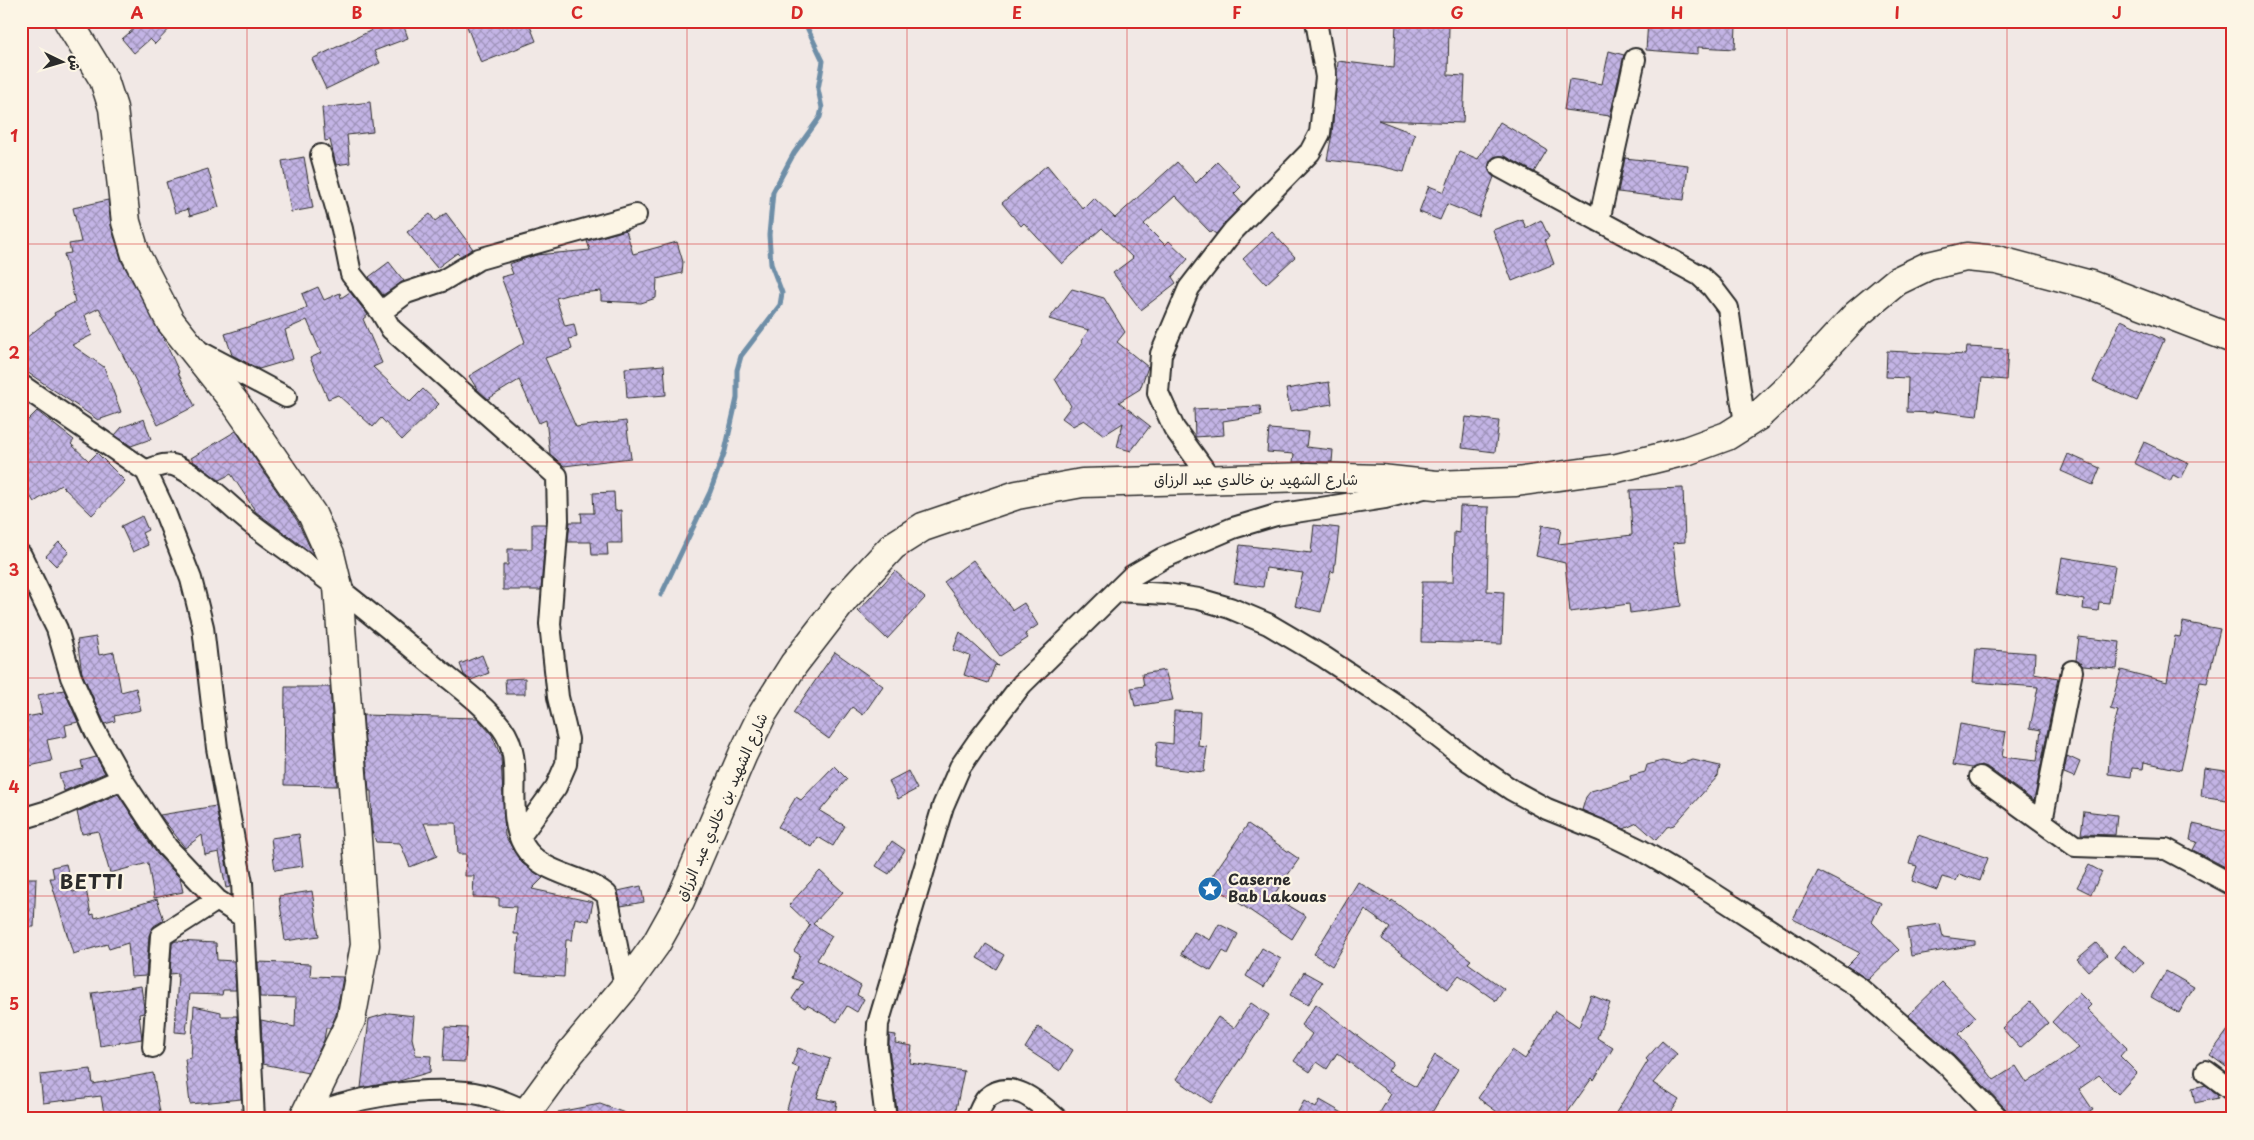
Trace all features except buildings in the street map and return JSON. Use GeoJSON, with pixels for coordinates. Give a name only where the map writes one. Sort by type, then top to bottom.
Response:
{"type":"FeatureCollection","features":[{"type":"Feature","properties":{"kind":"main road"},"geometry":{"type":"LineString","coordinates":[[68,21],[104,80],[113,108],[126,222],[136,255],[170,321],[236,404],[312,514],[330,554],[338,588],[365,945],[351,1020],[304,1118]]}},
{"type":"Feature","properties":{"kind":"main road","name":"شارع الشهيد بن خالدي عبد الرزاق"},"geometry":{"type":"LineString","coordinates":[[525,1115],[571,1052],[625,987],[656,944],[680,901],[743,754],[763,713],[794,664],[840,605],[893,546],[923,527],[1017,495],[1082,483],[1211,478],[1309,477],[1381,480],[1436,485],[1516,482],[1618,468],[1686,451],[1726,436],[1757,417],[1856,315],[1898,280],[1928,266],[1966,257],[1997,260],[2091,285],[2233,339]]}},
{"type":"Feature","properties":{"kind":"street"},"geometry":{"type":"LineString","coordinates":[[1211,478],[1174,428],[1158,393],[1161,354],[1189,288],[1232,231],[1310,152],[1320,133],[1326,78],[1316,21]]}},
{"type":"Feature","properties":{"kind":"street"},"geometry":{"type":"LineString","coordinates":[[1599,221],[1635,58]]}},
{"type":"Feature","properties":{"kind":"street"},"geometry":{"type":"LineString","coordinates":[[321,155],[342,229],[351,274],[381,312],[391,329],[414,352],[558,476],[558,520],[550,624],[558,697],[568,739],[566,764],[556,786],[521,835]]}},
{"type":"Feature","properties":{"kind":"street"},"geometry":{"type":"LineString","coordinates":[[1500,167],[1699,275],[1712,287],[1728,308],[1745,424]]}},
{"type":"Feature","properties":{"kind":"street"},"geometry":{"type":"LineString","coordinates":[[381,312],[406,293],[442,282],[479,259],[636,215]]}},
{"type":"Feature","properties":{"kind":"street"},"geometry":{"type":"LineString","coordinates":[[190,347],[286,397]]}},
{"type":"Feature","properties":{"kind":"street"},"geometry":{"type":"LineString","coordinates":[[21,385],[146,471],[162,505],[191,580],[203,626],[217,748],[242,883],[254,1119]]}},
{"type":"Feature","properties":{"kind":"street"},"geometry":{"type":"LineString","coordinates":[[146,471],[165,464],[176,465],[190,473],[252,524],[338,588],[481,705],[503,729],[511,745],[514,803],[524,846],[540,861],[560,874],[600,888],[608,895],[625,987]]}},
{"type":"Feature","properties":{"kind":"street"},"geometry":{"type":"LineString","coordinates":[[886,1119],[878,1048],[878,1024],[942,806],[960,767],[1022,684],[1132,576],[1163,558],[1233,528],[1276,515],[1385,498],[1436,485]]}},
{"type":"Feature","properties":{"kind":"street"},"geometry":{"type":"LineString","coordinates":[[21,554],[57,629],[71,677],[95,731],[122,780],[167,847],[216,900],[244,918]]}},
{"type":"Feature","properties":{"kind":"street"},"geometry":{"type":"LineString","coordinates":[[1117,591],[1166,594],[1199,599],[1230,608],[1268,624],[1324,656],[1401,708],[1512,790],[1547,809],[1641,850],[1713,893],[1858,987],[1945,1063],[1999,1119]]}},
{"type":"Feature","properties":{"kind":"street"},"geometry":{"type":"LineString","coordinates":[[2042,820],[2072,671]]}},
{"type":"Feature","properties":{"kind":"street"},"geometry":{"type":"LineString","coordinates":[[1980,777],[2042,820],[2075,846],[2166,849],[2233,885]]}},
{"type":"Feature","properties":{"kind":"street"},"geometry":{"type":"LineString","coordinates":[[21,819],[51,810],[122,780]]}},
{"type":"Feature","properties":{"kind":"street"},"geometry":{"type":"LineString","coordinates":[[154,1047],[161,936],[216,900]]}},
{"type":"Feature","properties":{"kind":"street"},"geometry":{"type":"LineString","coordinates":[[2206,1071],[2233,1091]]}},
{"type":"Feature","properties":{"kind":"street"},"geometry":{"type":"LineString","coordinates":[[976,1119],[985,1099],[1001,1089],[1018,1091],[1038,1103],[1057,1119]]}},
{"type":"Feature","properties":{"kind":"street"},"geometry":{"type":"LineString","coordinates":[[304,1118],[332,1106],[416,1091],[466,1092],[495,1098],[525,1115]]}},
{"type":"Feature","properties":{"kind":"waterway"},"geometry":{"type":"LineString","coordinates":[[661,595],[710,492],[725,451],[737,398],[737,370],[741,356],[780,305],[782,293],[771,264],[769,235],[773,192],[794,153],[820,117],[822,108],[818,89],[823,61],[804,21]]}},
{"type":"Feature","properties":{"kind":"place","name":"Caserne Bab Lakouas"},"geometry":{"type":"Point","coordinates":[1210,889]}},
{"type":"Feature","properties":{"kind":"district","name":"BETTI"},"geometry":{"type":"Point","coordinates":[92,882]}}]}
